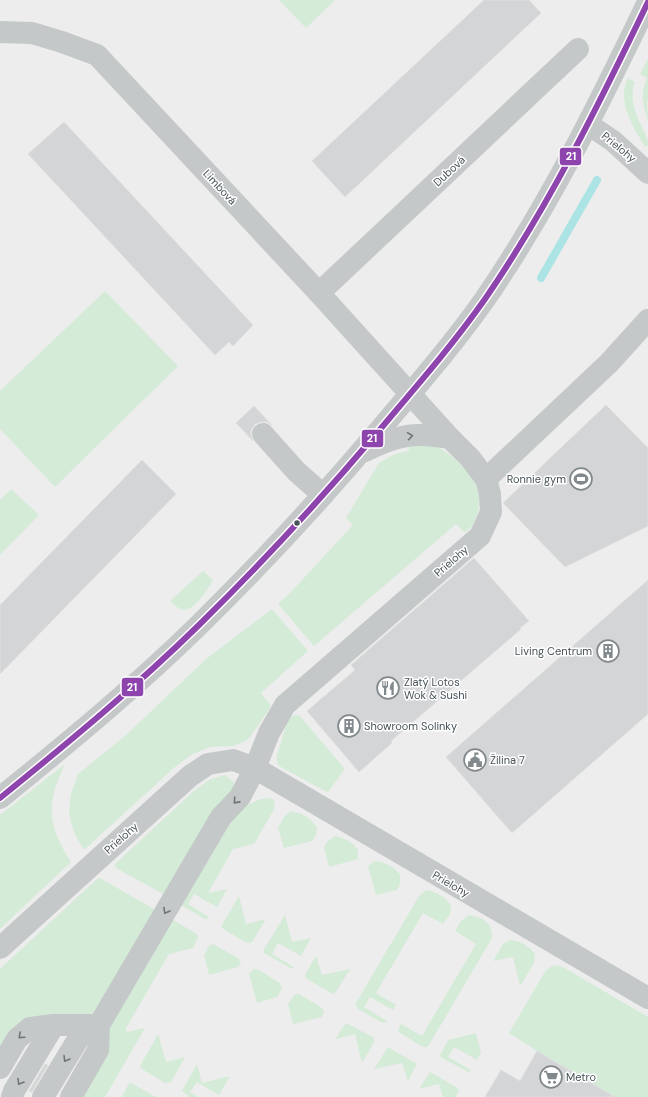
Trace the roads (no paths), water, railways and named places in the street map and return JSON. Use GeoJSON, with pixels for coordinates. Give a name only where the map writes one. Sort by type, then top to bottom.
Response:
{"type":"FeatureCollection","features":[{"type":"Feature","properties":{"kind":"street"},"geometry":{"type":"LineString","coordinates":[[0,798],[96,720],[200,625],[360,453],[438,360],[484,299],[518,248],[549,196],[588,124],[648,2]]}},
{"type":"Feature","properties":{"kind":"street","name":"Limbová"},"geometry":{"type":"LineString","coordinates":[[0,32],[32,33],[97,55],[320,293],[410,394]]}},
{"type":"Feature","properties":{"kind":"street","name":"Dubová"},"geometry":{"type":"LineString","coordinates":[[320,293],[578,49]]}},
{"type":"Feature","properties":{"kind":"street","name":"Prielohy"},"geometry":{"type":"LineString","coordinates":[[588,124],[613,140],[648,173]]}},
{"type":"Feature","properties":{"kind":"street"},"geometry":{"type":"LineString","coordinates":[[486,479],[609,363],[648,320]]}},
{"type":"Feature","properties":{"kind":"street","name":"Prielohy"},"geometry":{"type":"LineString","coordinates":[[255,768],[269,733],[285,705],[480,536],[491,512],[490,494],[486,479],[470,458],[410,394]]}},
{"type":"Feature","properties":{"kind":"street"},"geometry":{"type":"LineString","coordinates":[[263,434],[296,471],[323,494]]}},
{"type":"Feature","properties":{"kind":"street"},"geometry":{"type":"LineString","coordinates":[[360,453],[386,441],[408,436],[421,435],[450,438]]}},
{"type":"Feature","properties":{"kind":"street","name":"Prielohy"},"geometry":{"type":"LineString","coordinates":[[0,948],[190,776],[208,764],[233,760],[255,768],[648,998]]}},
{"type":"Feature","properties":{"kind":"street"},"geometry":{"type":"LineString","coordinates":[[44,1097],[92,1025],[221,817],[240,797],[255,768]]}},
{"type":"Feature","properties":{"kind":"street"},"geometry":{"type":"LineString","coordinates":[[0,1068],[17,1039],[30,1028],[54,1025],[92,1025]]}},
{"type":"Feature","properties":{"kind":"street"},"geometry":{"type":"LineString","coordinates":[[12,1097],[14,1091],[54,1025]]}},
{"type":"Feature","properties":{"kind":"street"},"geometry":{"type":"LineString","coordinates":[[72,1097],[98,1050],[92,1025]]}},
{"type":"Feature","properties":{"kind":"waterway"},"geometry":{"type":"LineString","coordinates":[[541,278],[597,180]]}},
{"type":"Feature","properties":{"kind":"place","name":"Ronnie gym"},"geometry":{"type":"Point","coordinates":[581,479]}},
{"type":"Feature","properties":{"kind":"place","name":"Living Centrum"},"geometry":{"type":"Point","coordinates":[608,651]}},
{"type":"Feature","properties":{"kind":"place","name":"Zlatý Lotos Wok & Sushi"},"geometry":{"type":"Point","coordinates":[388,688]}},
{"type":"Feature","properties":{"kind":"place","name":"Showroom Solinky"},"geometry":{"type":"Point","coordinates":[349,726]}},
{"type":"Feature","properties":{"kind":"place","name":"Žilina 7"},"geometry":{"type":"Point","coordinates":[475,760]}},
{"type":"Feature","properties":{"kind":"place","name":"Metro"},"geometry":{"type":"Point","coordinates":[551,1077]}}]}
